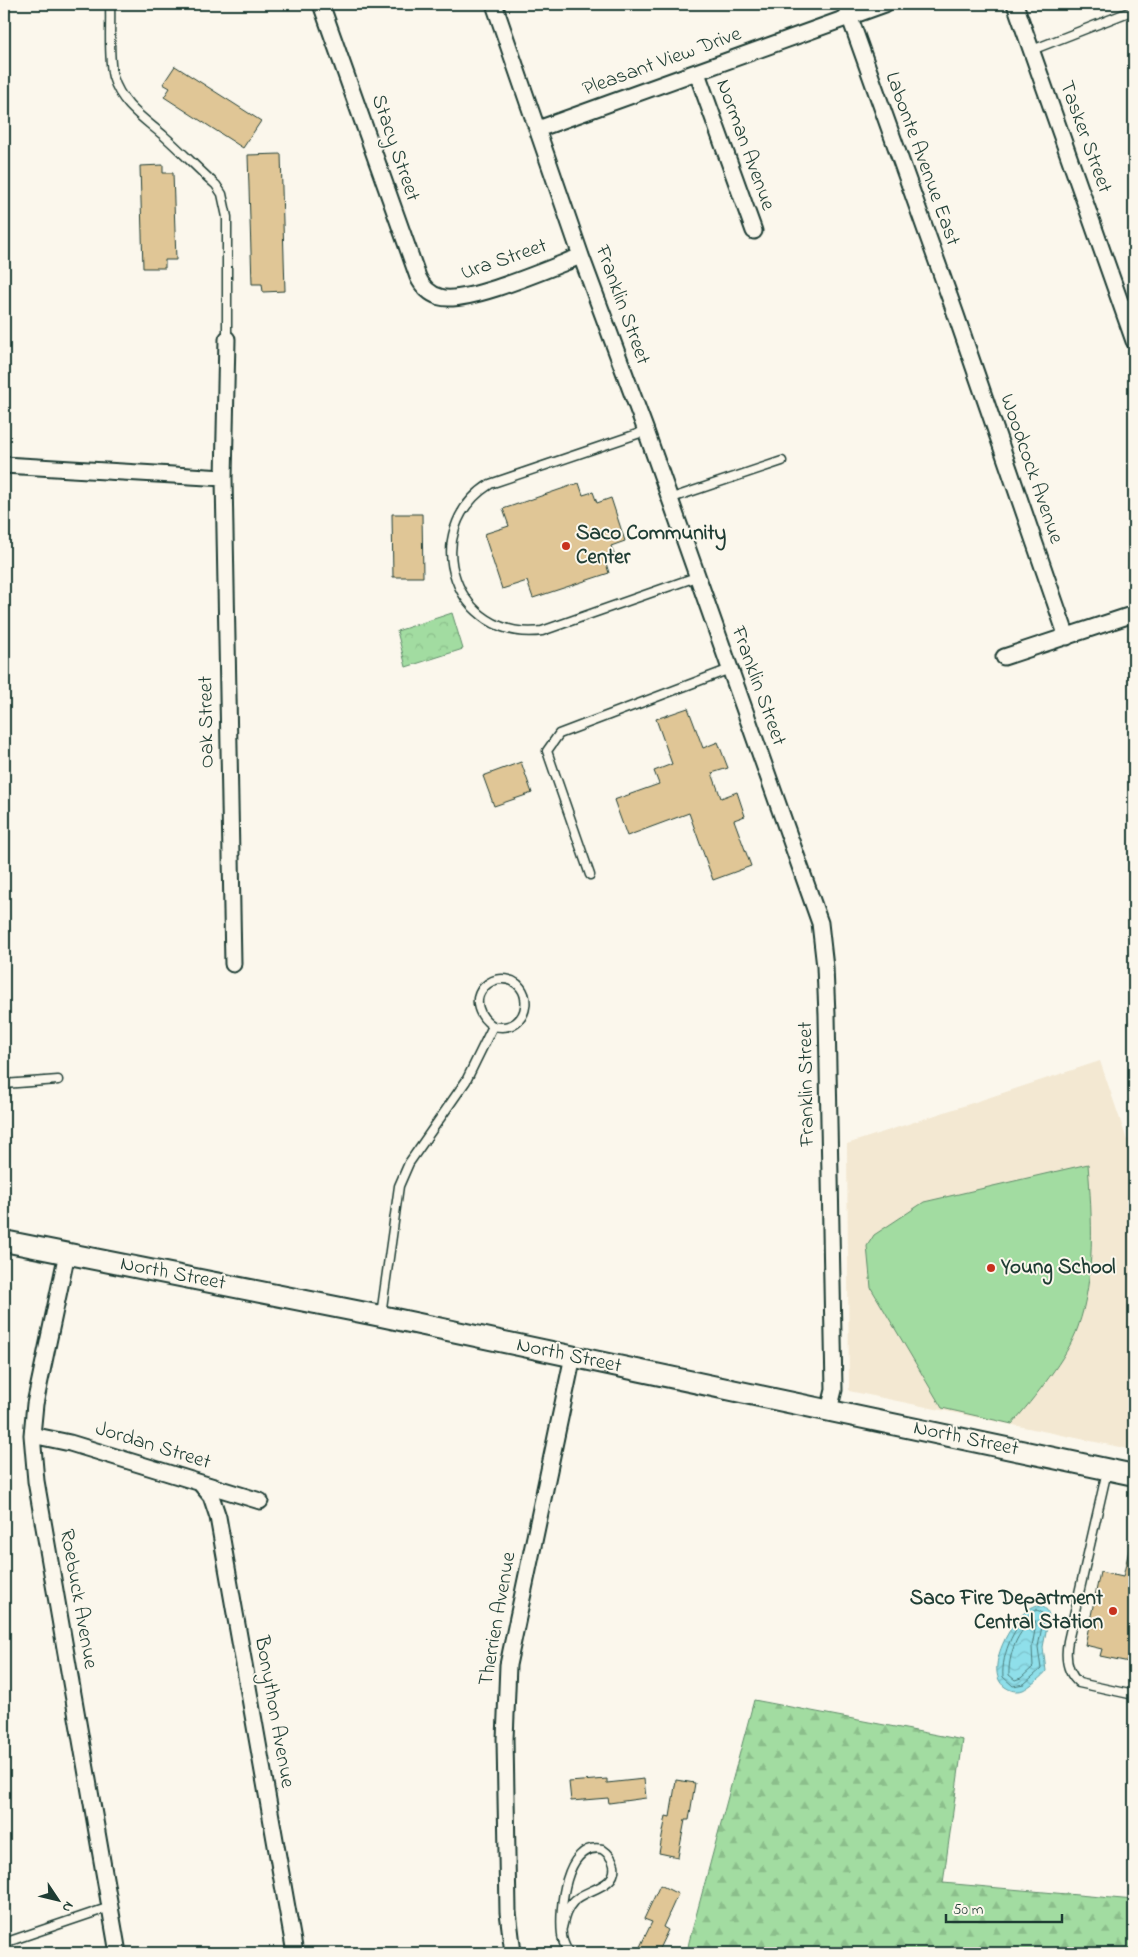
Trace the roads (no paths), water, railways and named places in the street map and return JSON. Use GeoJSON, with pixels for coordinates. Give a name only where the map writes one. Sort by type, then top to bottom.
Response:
{"type":"FeatureCollection","features":[{"type":"Feature","properties":{"kind":"main road","name":"North Street"},"geometry":{"type":"LineString","coordinates":[[4,1241],[381,1316],[1134,1475]]}},
{"type":"Feature","properties":{"kind":"street","name":"Stacy Street"},"geometry":{"type":"LineString","coordinates":[[321,4],[418,277],[428,290],[440,297]]}},
{"type":"Feature","properties":{"kind":"street","name":"Franklin Street"},"geometry":{"type":"LineString","coordinates":[[494,4],[581,256],[646,431],[696,577],[820,923],[825,967],[828,1044],[834,1390],[829,1410]]}},
{"type":"Feature","properties":{"kind":"street","name":"Pleasant View Drive"},"geometry":{"type":"LineString","coordinates":[[538,129],[697,73],[847,10],[885,4]]}},
{"type":"Feature","properties":{"kind":"street","name":"Tasker Street"},"geometry":{"type":"LineString","coordinates":[[1016,4],[1129,304],[1134,341]]}},
{"type":"Feature","properties":{"kind":"street","name":"Labonte Avenue East"},"geometry":{"type":"LineString","coordinates":[[847,10],[956,315]]}},
{"type":"Feature","properties":{"kind":"street","name":"Norman Avenue"},"geometry":{"type":"LineString","coordinates":[[697,73],[754,231]]}},
{"type":"Feature","properties":{"kind":"street","name":"Ura Street"},"geometry":{"type":"LineString","coordinates":[[440,297],[458,298],[476,294],[581,256]]}},
{"type":"Feature","properties":{"kind":"street","name":"Woodcock Avenue"},"geometry":{"type":"LineString","coordinates":[[956,315],[1066,637]]}},
{"type":"Feature","properties":{"kind":"street","name":"Oak Street"},"geometry":{"type":"LineString","coordinates":[[227,339],[224,478],[233,964]]}},
{"type":"Feature","properties":{"kind":"street"},"geometry":{"type":"LineString","coordinates":[[4,465],[224,478]]}},
{"type":"Feature","properties":{"kind":"street"},"geometry":{"type":"LineString","coordinates":[[1004,657],[1134,614]]}},
{"type":"Feature","properties":{"kind":"street","name":"Roebuck Avenue"},"geometry":{"type":"LineString","coordinates":[[67,1253],[35,1404],[32,1435],[36,1481],[118,1953]]}},
{"type":"Feature","properties":{"kind":"street","name":"Therrien Avenue"},"geometry":{"type":"LineString","coordinates":[[512,1953],[508,1912],[505,1749],[505,1702],[508,1665],[573,1356]]}},
{"type":"Feature","properties":{"kind":"street","name":"Jordan Street"},"geometry":{"type":"LineString","coordinates":[[32,1435],[70,1443],[260,1501]]}},
{"type":"Feature","properties":{"kind":"street","name":"Bonython Avenue"},"geometry":{"type":"LineString","coordinates":[[200,1483],[211,1496],[218,1517],[295,1953]]}},
{"type":"Feature","properties":{"kind":"lane"},"geometry":{"type":"LineString","coordinates":[[110,4],[112,66],[114,77],[125,101],[216,186],[224,200],[227,218],[227,339]]}},
{"type":"Feature","properties":{"kind":"lane"},"geometry":{"type":"LineString","coordinates":[[1032,50],[1134,10]]}},
{"type":"Feature","properties":{"kind":"lane"},"geometry":{"type":"LineString","coordinates":[[646,431],[490,484],[480,490],[465,507],[453,530],[450,557],[455,582],[466,600],[479,614],[500,626],[528,633],[542,631],[696,577]]}},
{"type":"Feature","properties":{"kind":"lane"},"geometry":{"type":"LineString","coordinates":[[669,499],[782,461]]}},
{"type":"Feature","properties":{"kind":"lane"},"geometry":{"type":"LineString","coordinates":[[590,875],[547,750],[559,734],[730,669]]}},
{"type":"Feature","properties":{"kind":"lane"},"geometry":{"type":"LineString","coordinates":[[498,979],[507,979],[521,988],[525,995],[525,1012],[515,1024],[500,1027],[493,1026],[482,1016],[479,1009],[480,994],[484,987],[491,982],[498,979]]}},
{"type":"Feature","properties":{"kind":"lane"},"geometry":{"type":"LineString","coordinates":[[381,1316],[399,1186],[409,1163],[466,1081],[493,1026]]}},
{"type":"Feature","properties":{"kind":"lane"},"geometry":{"type":"LineString","coordinates":[[4,1084],[58,1080]]}},
{"type":"Feature","properties":{"kind":"lane"},"geometry":{"type":"LineString","coordinates":[[1108,1469],[1068,1641],[1067,1663],[1073,1677],[1079,1683],[1134,1695]]}},
{"type":"Feature","properties":{"kind":"lane"},"geometry":{"type":"LineString","coordinates":[[562,1928],[572,1903],[583,1894],[604,1884],[612,1877],[614,1872],[612,1859],[602,1849],[597,1848],[583,1852],[578,1856],[567,1881],[562,1928],[562,1936],[568,1953]]}},
{"type":"Feature","properties":{"kind":"lane"},"geometry":{"type":"LineString","coordinates":[[4,1943],[110,1907]]}},
{"type":"Feature","properties":{"kind":"water"},"geometry":{"type":"Polygon","coordinates":[[[1038,1605],[1048,1612],[1049,1616],[1043,1647],[1046,1671],[1025,1689],[1011,1690],[1005,1687],[999,1679],[997,1668],[999,1655],[1011,1628],[1029,1609],[1038,1605]]]}},
{"type":"Feature","properties":{"kind":"place","name":"Saco Community Center"},"geometry":{"type":"Point","coordinates":[566,546]}},
{"type":"Feature","properties":{"kind":"place","name":"Young School"},"geometry":{"type":"Point","coordinates":[991,1268]}},
{"type":"Feature","properties":{"kind":"place","name":"Saco Fire Department Central Station"},"geometry":{"type":"Point","coordinates":[1113,1611]}}]}
